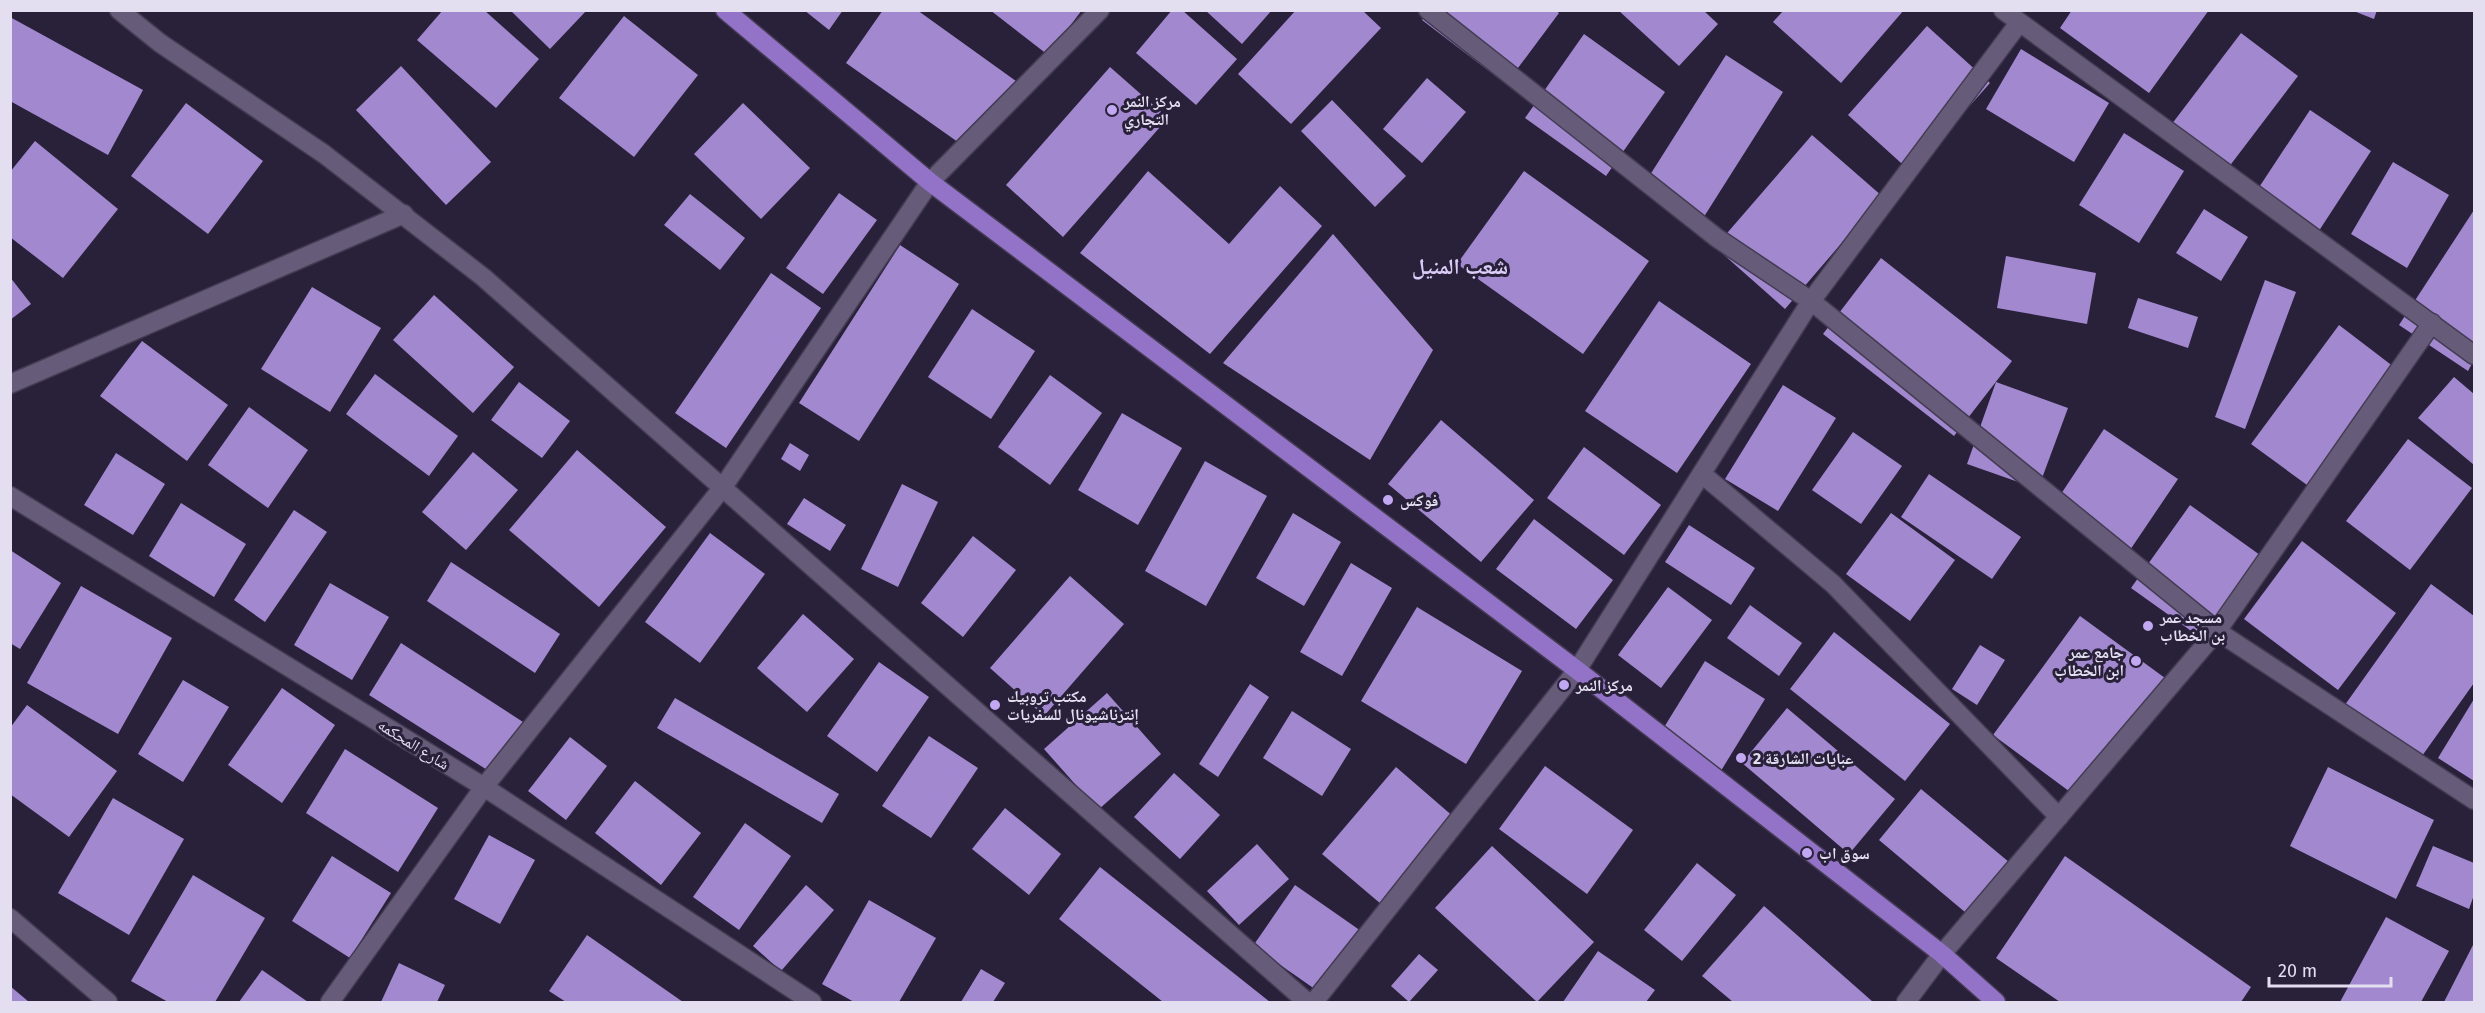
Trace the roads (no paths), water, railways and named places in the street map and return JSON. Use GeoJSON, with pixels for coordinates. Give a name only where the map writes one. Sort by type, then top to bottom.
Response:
{"type":"FeatureCollection","features":[{"type":"Feature","properties":{"kind":"main road"},"geometry":{"type":"LineString","coordinates":[[725,10],[930,182],[1577,670],[1942,954],[1996,1002]]}},
{"type":"Feature","properties":{"kind":"street"},"geometry":{"type":"LineString","coordinates":[[119,10],[160,43],[243,97],[404,213],[551,335],[1306,1002]]}},
{"type":"Feature","properties":{"kind":"street"},"geometry":{"type":"LineString","coordinates":[[330,1002],[484,787],[723,488],[930,182],[1100,10]]}},
{"type":"Feature","properties":{"kind":"street"},"geometry":{"type":"LineString","coordinates":[[1428,10],[1717,238],[1811,301],[2217,631],[2475,800]]}},
{"type":"Feature","properties":{"kind":"street"},"geometry":{"type":"LineString","coordinates":[[2003,10],[2475,355]]}},
{"type":"Feature","properties":{"kind":"street"},"geometry":{"type":"LineString","coordinates":[[1314,1002],[1577,670],[1811,301],[2019,23]]}},
{"type":"Feature","properties":{"kind":"street"},"geometry":{"type":"LineString","coordinates":[[10,384],[404,213]]}},
{"type":"Feature","properties":{"kind":"street"},"geometry":{"type":"LineString","coordinates":[[1906,1002],[1942,954],[2217,631],[2432,323]]}},
{"type":"Feature","properties":{"kind":"street"},"geometry":{"type":"LineString","coordinates":[[1702,474],[1833,584],[2059,817]]}},
{"type":"Feature","properties":{"kind":"street","name":"شارع المحكمه"},"geometry":{"type":"LineString","coordinates":[[10,496],[484,787],[812,1002]]}},
{"type":"Feature","properties":{"kind":"street"},"geometry":{"type":"LineString","coordinates":[[10,918],[108,1002]]}},
{"type":"Feature","properties":{"kind":"place","name":"مركز النمر التجاري"},"geometry":{"type":"Point","coordinates":[1112,110]}},
{"type":"Feature","properties":{"kind":"place","name":"فوكس"},"geometry":{"type":"Point","coordinates":[1388,500]}},
{"type":"Feature","properties":{"kind":"place","name":"مسجد عمر بن الخطاب"},"geometry":{"type":"Point","coordinates":[2148,626]}},
{"type":"Feature","properties":{"kind":"place","name":"جامع عمر ابن الخطاب"},"geometry":{"type":"Point","coordinates":[2136,661]}},
{"type":"Feature","properties":{"kind":"place","name":"مركز النمر"},"geometry":{"type":"Point","coordinates":[1564,685]}},
{"type":"Feature","properties":{"kind":"place","name":"مكتب تروبيك إنترناشيونال للسفريات"},"geometry":{"type":"Point","coordinates":[995,705]}},
{"type":"Feature","properties":{"kind":"place","name":"عبايات الشارقة 2"},"geometry":{"type":"Point","coordinates":[1741,758]}},
{"type":"Feature","properties":{"kind":"place","name":"سوق اب"},"geometry":{"type":"Point","coordinates":[1807,853]}},
{"type":"Feature","properties":{"kind":"district","name":"شعب المنيل"},"geometry":{"type":"Point","coordinates":[1460,266]}}]}
